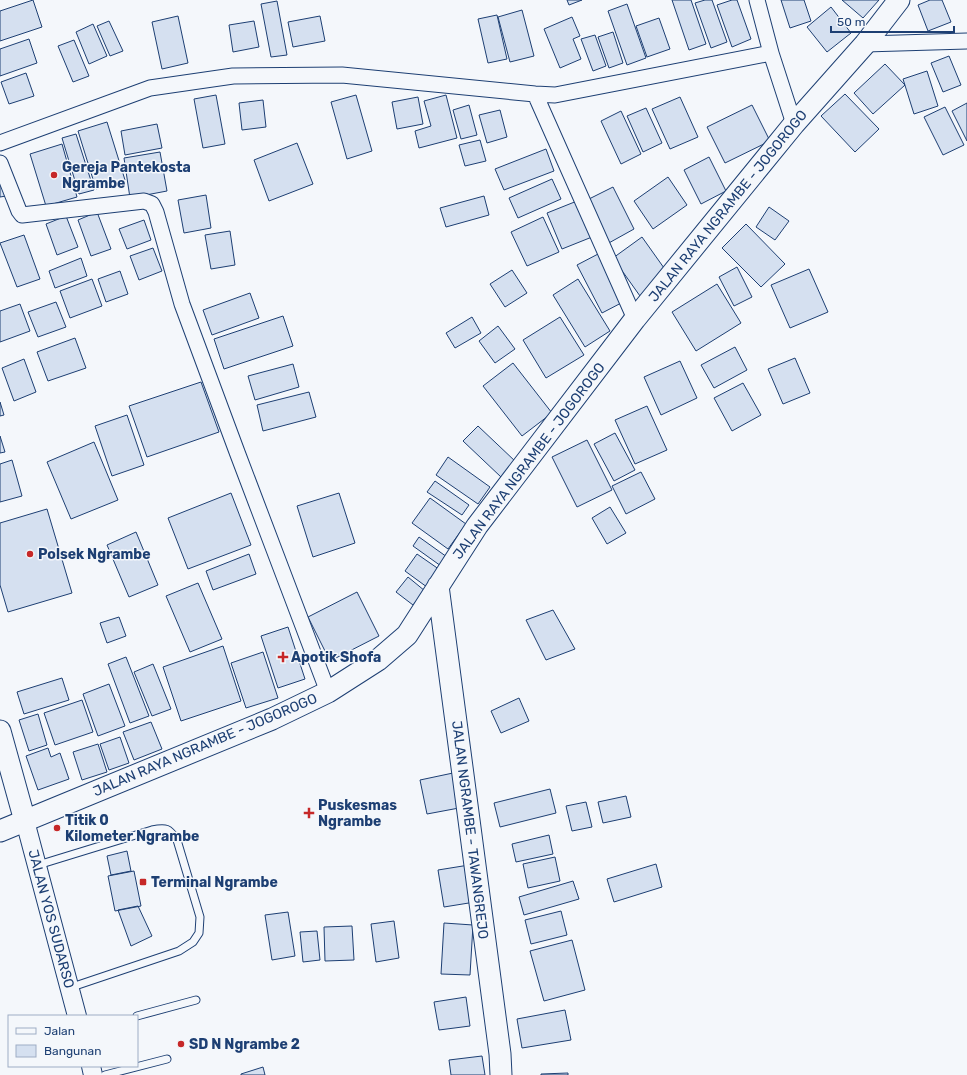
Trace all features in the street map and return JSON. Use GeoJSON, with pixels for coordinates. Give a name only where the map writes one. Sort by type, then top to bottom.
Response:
{"type":"FeatureCollection","features":[{"type":"Feature","properties":{"kind":"main road","name":"JALAN RAYA NGRAMBE - JOGOROGO"},"geometry":{"type":"LineString","coordinates":[[0,831],[272,719],[328,692],[378,660],[407,635],[477,526],[635,319],[794,124],[865,44],[899,0]]}},
{"type":"Feature","properties":{"kind":"main road","name":"JALAN NGRAMBE - TAWANGREJO"},"geometry":{"type":"LineString","coordinates":[[438,586],[498,1038],[501,1075]]}},
{"type":"Feature","properties":{"kind":"main road"},"geometry":{"type":"LineString","coordinates":[[0,731],[25,821]]}},
{"type":"Feature","properties":{"kind":"street"},"geometry":{"type":"LineString","coordinates":[[757,0],[771,53],[794,124]]}},
{"type":"Feature","properties":{"kind":"street"},"geometry":{"type":"LineString","coordinates":[[865,44],[967,40]]}},
{"type":"Feature","properties":{"kind":"street"},"geometry":{"type":"LineString","coordinates":[[0,143],[150,88],[232,76],[342,75],[554,95],[771,53]]}},
{"type":"Feature","properties":{"kind":"street"},"geometry":{"type":"LineString","coordinates":[[535,94],[635,319]]}},
{"type":"Feature","properties":{"kind":"street"},"geometry":{"type":"LineString","coordinates":[[0,163],[19,211],[22,215],[144,201],[152,204],[156,212],[182,304],[236,452],[328,692]]}},
{"type":"Feature","properties":{"kind":"street","name":"JALAN YOS SUDARSO"},"geometry":{"type":"LineString","coordinates":[[25,821],[77,1015]]}},
{"type":"Feature","properties":{"kind":"lane"},"geometry":{"type":"LineString","coordinates":[[38,866],[152,830],[162,828],[170,830],[177,840],[200,916],[199,933],[193,942],[179,951],[69,988]]}},
{"type":"Feature","properties":{"kind":"lane"},"geometry":{"type":"LineString","coordinates":[[138,1016],[196,1000]]}},
{"type":"Feature","properties":{"kind":"lane"},"geometry":{"type":"LineString","coordinates":[[138,1066],[167,1059]]}},
{"type":"Feature","properties":{"kind":"lane"},"geometry":{"type":"LineString","coordinates":[[105,1075],[136,1067]]}},
{"type":"Feature","properties":{"kind":"building"},"geometry":{"type":"Polygon","coordinates":[[[33,0],[42,27],[0,41],[0,11],[33,0]]]}},
{"type":"Feature","properties":{"kind":"building"},"geometry":{"type":"Polygon","coordinates":[[[567,0],[582,0],[569,5],[567,0]]]}},
{"type":"Feature","properties":{"kind":"building"},"geometry":{"type":"Polygon","coordinates":[[[672,0],[691,0],[706,44],[689,50],[672,0]]]}},
{"type":"Feature","properties":{"kind":"building"},"geometry":{"type":"Polygon","coordinates":[[[705,0],[712,0],[727,42],[711,48],[695,3],[705,0]]]}},
{"type":"Feature","properties":{"kind":"building"},"geometry":{"type":"Polygon","coordinates":[[[732,0],[737,0],[751,39],[732,47],[717,5],[732,0]]]}},
{"type":"Feature","properties":{"kind":"building"},"geometry":{"type":"Polygon","coordinates":[[[781,0],[804,0],[811,21],[790,28],[781,0]]]}},
{"type":"Feature","properties":{"kind":"building"},"geometry":{"type":"Polygon","coordinates":[[[842,0],[879,0],[863,18],[842,0]]]}},
{"type":"Feature","properties":{"kind":"building"},"geometry":{"type":"Polygon","coordinates":[[[930,0],[942,0],[951,22],[928,31],[918,5],[930,0]]]}},
{"type":"Feature","properties":{"kind":"building"},"geometry":{"type":"Polygon","coordinates":[[[277,1],[287,55],[271,57],[261,4],[277,1]]]}},
{"type":"Feature","properties":{"kind":"building"},"geometry":{"type":"Polygon","coordinates":[[[627,4],[646,58],[627,65],[608,11],[627,4]]]}},
{"type":"Feature","properties":{"kind":"building"},"geometry":{"type":"Polygon","coordinates":[[[831,7],[851,33],[827,52],[807,27],[831,7]]]}},
{"type":"Feature","properties":{"kind":"building"},"geometry":{"type":"Polygon","coordinates":[[[522,10],[534,56],[510,62],[498,17],[522,10]]]}},
{"type":"Feature","properties":{"kind":"building"},"geometry":{"type":"Polygon","coordinates":[[[497,15],[507,59],[488,63],[478,19],[497,15]]]}},
{"type":"Feature","properties":{"kind":"building"},"geometry":{"type":"Polygon","coordinates":[[[178,16],[188,63],[162,69],[152,22],[178,16]]]}},
{"type":"Feature","properties":{"kind":"building"},"geometry":{"type":"Polygon","coordinates":[[[320,16],[325,41],[293,47],[288,22],[320,16]]]}},
{"type":"Feature","properties":{"kind":"building"},"geometry":{"type":"Polygon","coordinates":[[[572,17],[580,36],[573,39],[581,59],[560,68],[544,29],[572,17]]]}},
{"type":"Feature","properties":{"kind":"building"},"geometry":{"type":"Polygon","coordinates":[[[659,18],[670,49],[647,57],[636,26],[659,18]]]}},
{"type":"Feature","properties":{"kind":"building"},"geometry":{"type":"Polygon","coordinates":[[[109,21],[123,51],[110,56],[97,26],[109,21]]]}},
{"type":"Feature","properties":{"kind":"building"},"geometry":{"type":"Polygon","coordinates":[[[254,21],[259,47],[233,52],[229,25],[254,21]]]}},
{"type":"Feature","properties":{"kind":"building"},"geometry":{"type":"Polygon","coordinates":[[[93,24],[107,56],[89,64],[76,32],[93,24]]]}},
{"type":"Feature","properties":{"kind":"building"},"geometry":{"type":"Polygon","coordinates":[[[613,32],[623,63],[609,68],[598,37],[613,32]]]}},
{"type":"Feature","properties":{"kind":"building"},"geometry":{"type":"Polygon","coordinates":[[[595,35],[606,66],[593,71],[581,39],[595,35]]]}},
{"type":"Feature","properties":{"kind":"building"},"geometry":{"type":"Polygon","coordinates":[[[29,39],[37,63],[0,76],[0,49],[29,39]]]}},
{"type":"Feature","properties":{"kind":"building"},"geometry":{"type":"Polygon","coordinates":[[[74,40],[89,76],[73,82],[58,46],[74,40]]]}},
{"type":"Feature","properties":{"kind":"building"},"geometry":{"type":"Polygon","coordinates":[[[949,56],[961,85],[943,92],[931,63],[949,56]]]}},
{"type":"Feature","properties":{"kind":"building"},"geometry":{"type":"Polygon","coordinates":[[[885,64],[905,85],[873,114],[854,93],[885,64]]]}},
{"type":"Feature","properties":{"kind":"building"},"geometry":{"type":"Polygon","coordinates":[[[927,71],[938,106],[914,114],[903,79],[927,71]]]}},
{"type":"Feature","properties":{"kind":"building"},"geometry":{"type":"Polygon","coordinates":[[[26,73],[34,96],[9,104],[1,82],[26,73]]]}},
{"type":"Feature","properties":{"kind":"building"},"geometry":{"type":"Polygon","coordinates":[[[845,94],[879,129],[855,152],[821,116],[845,94]]]}},
{"type":"Feature","properties":{"kind":"building"},"geometry":{"type":"Polygon","coordinates":[[[216,95],[225,144],[203,148],[194,99],[216,95]]]}},
{"type":"Feature","properties":{"kind":"building"},"geometry":{"type":"Polygon","coordinates":[[[356,95],[372,151],[347,159],[331,102],[356,95]]]}},
{"type":"Feature","properties":{"kind":"building"},"geometry":{"type":"Polygon","coordinates":[[[446,95],[457,138],[419,148],[415,131],[431,126],[424,101],[446,95]]]}},
{"type":"Feature","properties":{"kind":"building"},"geometry":{"type":"Polygon","coordinates":[[[418,97],[423,124],[397,129],[392,102],[418,97]]]}},
{"type":"Feature","properties":{"kind":"building"},"geometry":{"type":"Polygon","coordinates":[[[680,97],[698,137],[670,149],[652,109],[680,97]]]}},
{"type":"Feature","properties":{"kind":"building"},"geometry":{"type":"Polygon","coordinates":[[[263,100],[266,127],[242,130],[239,103],[263,100]]]}},
{"type":"Feature","properties":{"kind":"building"},"geometry":{"type":"Polygon","coordinates":[[[967,103],[967,141],[952,111],[967,103]]]}},
{"type":"Feature","properties":{"kind":"building"},"geometry":{"type":"Polygon","coordinates":[[[469,105],[477,135],[461,139],[453,110],[469,105]]]}},
{"type":"Feature","properties":{"kind":"building"},"geometry":{"type":"Polygon","coordinates":[[[752,105],[770,141],[725,163],[707,127],[752,105]]]}},
{"type":"Feature","properties":{"kind":"building"},"geometry":{"type":"Polygon","coordinates":[[[945,107],[964,145],[943,155],[924,117],[945,107]]]}},
{"type":"Feature","properties":{"kind":"building"},"geometry":{"type":"Polygon","coordinates":[[[646,108],[662,143],[643,152],[627,116],[646,108]]]}},
{"type":"Feature","properties":{"kind":"building"},"geometry":{"type":"Polygon","coordinates":[[[500,110],[507,137],[487,143],[479,115],[500,110]]]}},
{"type":"Feature","properties":{"kind":"building"},"geometry":{"type":"Polygon","coordinates":[[[621,111],[641,154],[621,164],[601,121],[621,111]]]}},
{"type":"Feature","properties":{"kind":"building"},"geometry":{"type":"Polygon","coordinates":[[[107,122],[125,180],[96,189],[78,131],[107,122]]]}},
{"type":"Feature","properties":{"kind":"building"},"geometry":{"type":"Polygon","coordinates":[[[157,124],[162,148],[125,155],[121,131],[157,124]]]}},
{"type":"Feature","properties":{"kind":"building"},"geometry":{"type":"Polygon","coordinates":[[[76,134],[94,190],[79,194],[62,138],[76,134]]]}},
{"type":"Feature","properties":{"kind":"building"},"geometry":{"type":"Polygon","coordinates":[[[480,140],[486,161],[465,166],[459,145],[480,140]]]}},
{"type":"Feature","properties":{"kind":"building"},"geometry":{"type":"Polygon","coordinates":[[[297,143],[313,184],[269,201],[254,160],[297,143]]]}},
{"type":"Feature","properties":{"kind":"building","name":"Gereja Pantekosta Ngrambe"},"geometry":{"type":"Polygon","coordinates":[[[62,144],[77,197],[46,206],[30,154],[62,144]]]}},
{"type":"Feature","properties":{"kind":"building"},"geometry":{"type":"Polygon","coordinates":[[[546,149],[554,171],[504,190],[495,169],[546,149]]]}},
{"type":"Feature","properties":{"kind":"building"},"geometry":{"type":"Polygon","coordinates":[[[160,152],[167,191],[130,198],[124,158],[160,152]]]}},
{"type":"Feature","properties":{"kind":"building"},"geometry":{"type":"Polygon","coordinates":[[[709,157],[726,191],[701,204],[684,170],[709,157]]]}},
{"type":"Feature","properties":{"kind":"building"},"geometry":{"type":"Polygon","coordinates":[[[668,177],[687,205],[653,229],[634,201],[668,177]]]}},
{"type":"Feature","properties":{"kind":"building"},"geometry":{"type":"Polygon","coordinates":[[[0,178],[6,196],[0,197],[0,178]]]}},
{"type":"Feature","properties":{"kind":"building"},"geometry":{"type":"Polygon","coordinates":[[[552,179],[561,199],[518,218],[509,198],[552,179]]]}},
{"type":"Feature","properties":{"kind":"building"},"geometry":{"type":"Polygon","coordinates":[[[613,187],[634,229],[607,244],[585,201],[613,187]]]}},
{"type":"Feature","properties":{"kind":"building"},"geometry":{"type":"Polygon","coordinates":[[[206,195],[211,228],[184,233],[178,200],[206,195]]]}},
{"type":"Feature","properties":{"kind":"building"},"geometry":{"type":"Polygon","coordinates":[[[484,196],[489,215],[446,227],[440,208],[484,196]]]}},
{"type":"Feature","properties":{"kind":"building"},"geometry":{"type":"Polygon","coordinates":[[[577,201],[592,237],[562,249],[547,213],[577,201]]]}},
{"type":"Feature","properties":{"kind":"building"},"geometry":{"type":"Polygon","coordinates":[[[769,207],[789,221],[775,240],[756,227],[769,207]]]}},
{"type":"Feature","properties":{"kind":"building"},"geometry":{"type":"Polygon","coordinates":[[[97,212],[111,249],[91,256],[78,220],[97,212]]]}},
{"type":"Feature","properties":{"kind":"building"},"geometry":{"type":"Polygon","coordinates":[[[66,216],[78,247],[57,255],[46,224],[66,216]]]}},
{"type":"Feature","properties":{"kind":"building"},"geometry":{"type":"Polygon","coordinates":[[[543,217],[559,252],[527,266],[511,232],[543,217]]]}},
{"type":"Feature","properties":{"kind":"building"},"geometry":{"type":"Polygon","coordinates":[[[144,220],[151,240],[127,249],[119,229],[144,220]]]}},
{"type":"Feature","properties":{"kind":"building"},"geometry":{"type":"Polygon","coordinates":[[[746,224],[785,264],[761,287],[722,248],[746,224]]]}},
{"type":"Feature","properties":{"kind":"building"},"geometry":{"type":"Polygon","coordinates":[[[230,231],[235,265],[211,269],[205,235],[230,231]]]}},
{"type":"Feature","properties":{"kind":"building"},"geometry":{"type":"Polygon","coordinates":[[[24,235],[40,279],[17,287],[0,243],[24,235]]]}},
{"type":"Feature","properties":{"kind":"building"},"geometry":{"type":"Polygon","coordinates":[[[642,237],[669,275],[640,296],[613,258],[642,237]]]}},
{"type":"Feature","properties":{"kind":"building"},"geometry":{"type":"Polygon","coordinates":[[[153,248],[162,271],[139,280],[130,256],[153,248]]]}},
{"type":"Feature","properties":{"kind":"building"},"geometry":{"type":"Polygon","coordinates":[[[600,253],[625,301],[602,313],[577,265],[600,253]]]}},
{"type":"Feature","properties":{"kind":"building"},"geometry":{"type":"Polygon","coordinates":[[[81,258],[87,276],[55,288],[49,271],[81,258]]]}},
{"type":"Feature","properties":{"kind":"building"},"geometry":{"type":"Polygon","coordinates":[[[737,267],[752,297],[734,306],[719,277],[737,267]]]}},
{"type":"Feature","properties":{"kind":"building"},"geometry":{"type":"Polygon","coordinates":[[[809,269],[828,312],[790,328],[771,285],[809,269]]]}},
{"type":"Feature","properties":{"kind":"building"},"geometry":{"type":"Polygon","coordinates":[[[512,270],[527,293],[505,307],[490,284],[512,270]]]}},
{"type":"Feature","properties":{"kind":"building"},"geometry":{"type":"Polygon","coordinates":[[[120,271],[128,294],[106,302],[98,279],[120,271]]]}},
{"type":"Feature","properties":{"kind":"building"},"geometry":{"type":"Polygon","coordinates":[[[92,279],[102,306],[70,318],[60,291],[92,279]]]}},
{"type":"Feature","properties":{"kind":"building"},"geometry":{"type":"Polygon","coordinates":[[[578,279],[610,331],[585,347],[553,295],[578,279]]]}},
{"type":"Feature","properties":{"kind":"building"},"geometry":{"type":"Polygon","coordinates":[[[717,284],[741,323],[696,351],[672,312],[717,284]]]}},
{"type":"Feature","properties":{"kind":"building"},"geometry":{"type":"Polygon","coordinates":[[[250,293],[259,318],[212,335],[203,310],[250,293]]]}},
{"type":"Feature","properties":{"kind":"building"},"geometry":{"type":"Polygon","coordinates":[[[56,302],[66,327],[38,337],[28,312],[56,302]]]}},
{"type":"Feature","properties":{"kind":"building"},"geometry":{"type":"Polygon","coordinates":[[[20,304],[30,331],[0,342],[0,311],[20,304]]]}},
{"type":"Feature","properties":{"kind":"building"},"geometry":{"type":"Polygon","coordinates":[[[283,316],[293,346],[224,369],[214,339],[283,316]]]}},
{"type":"Feature","properties":{"kind":"building"},"geometry":{"type":"Polygon","coordinates":[[[472,317],[481,333],[455,348],[446,333],[472,317]]]}},
{"type":"Feature","properties":{"kind":"building"},"geometry":{"type":"Polygon","coordinates":[[[560,317],[584,355],[546,378],[523,340],[560,317]]]}},
{"type":"Feature","properties":{"kind":"building"},"geometry":{"type":"Polygon","coordinates":[[[498,326],[515,349],[495,363],[479,341],[498,326]]]}},
{"type":"Feature","properties":{"kind":"building"},"geometry":{"type":"Polygon","coordinates":[[[75,338],[86,368],[48,381],[37,352],[75,338]]]}},
{"type":"Feature","properties":{"kind":"building"},"geometry":{"type":"Polygon","coordinates":[[[735,347],[747,370],[714,388],[701,365],[735,347]]]}},
{"type":"Feature","properties":{"kind":"building"},"geometry":{"type":"Polygon","coordinates":[[[795,358],[810,393],[783,404],[768,369],[795,358]]]}},
{"type":"Feature","properties":{"kind":"building"},"geometry":{"type":"Polygon","coordinates":[[[24,359],[36,392],[14,401],[2,368],[24,359]]]}},
{"type":"Feature","properties":{"kind":"building"},"geometry":{"type":"Polygon","coordinates":[[[680,361],[697,398],[661,415],[644,377],[680,361]]]}},
{"type":"Feature","properties":{"kind":"building"},"geometry":{"type":"Polygon","coordinates":[[[513,363],[552,413],[522,436],[483,386],[513,363]]]}},
{"type":"Feature","properties":{"kind":"building"},"geometry":{"type":"Polygon","coordinates":[[[293,364],[299,387],[255,400],[248,376],[293,364]]]}},
{"type":"Feature","properties":{"kind":"building"},"geometry":{"type":"Polygon","coordinates":[[[201,382],[219,432],[147,457],[129,406],[201,382]]]}},
{"type":"Feature","properties":{"kind":"building"},"geometry":{"type":"Polygon","coordinates":[[[743,383],[761,415],[732,431],[714,398],[743,383]]]}},
{"type":"Feature","properties":{"kind":"building"},"geometry":{"type":"Polygon","coordinates":[[[309,392],[316,417],[263,431],[257,405],[309,392]]]}},
{"type":"Feature","properties":{"kind":"building"},"geometry":{"type":"Polygon","coordinates":[[[0,402],[4,415],[0,416],[0,402]]]}},
{"type":"Feature","properties":{"kind":"building"},"geometry":{"type":"Polygon","coordinates":[[[647,406],[667,450],[635,464],[615,420],[647,406]]]}},
{"type":"Feature","properties":{"kind":"building"},"geometry":{"type":"Polygon","coordinates":[[[127,415],[144,465],[112,476],[95,426],[127,415]]]}},
{"type":"Feature","properties":{"kind":"building"},"geometry":{"type":"Polygon","coordinates":[[[478,426],[516,462],[501,477],[463,441],[478,426]]]}},
{"type":"Feature","properties":{"kind":"building"},"geometry":{"type":"Polygon","coordinates":[[[615,433],[635,470],[614,481],[594,444],[615,433]]]}},
{"type":"Feature","properties":{"kind":"building"},"geometry":{"type":"Polygon","coordinates":[[[0,436],[5,452],[0,453],[0,436]]]}},
{"type":"Feature","properties":{"kind":"building"},"geometry":{"type":"Polygon","coordinates":[[[587,440],[612,490],[577,507],[552,457],[587,440]]]}},
{"type":"Feature","properties":{"kind":"building"},"geometry":{"type":"Polygon","coordinates":[[[94,442],[118,500],[71,519],[47,462],[94,442]]]}},
{"type":"Feature","properties":{"kind":"building"},"geometry":{"type":"Polygon","coordinates":[[[448,457],[490,487],[478,504],[436,475],[448,457]]]}},
{"type":"Feature","properties":{"kind":"building"},"geometry":{"type":"Polygon","coordinates":[[[12,460],[22,496],[0,502],[0,464],[12,460]]]}},
{"type":"Feature","properties":{"kind":"building"},"geometry":{"type":"Polygon","coordinates":[[[641,472],[655,499],[626,514],[612,486],[641,472]]]}},
{"type":"Feature","properties":{"kind":"building"},"geometry":{"type":"Polygon","coordinates":[[[435,481],[469,505],[462,515],[427,492],[435,481]]]}},
{"type":"Feature","properties":{"kind":"building"},"geometry":{"type":"Polygon","coordinates":[[[231,493],[251,545],[188,569],[168,518],[231,493]]]}},
{"type":"Feature","properties":{"kind":"building"},"geometry":{"type":"Polygon","coordinates":[[[339,493],[355,543],[313,557],[297,506],[339,493]]]}},
{"type":"Feature","properties":{"kind":"building"},"geometry":{"type":"Polygon","coordinates":[[[430,498],[466,524],[448,549],[412,523],[430,498]]]}},
{"type":"Feature","properties":{"kind":"building"},"geometry":{"type":"Polygon","coordinates":[[[610,507],[626,533],[607,544],[592,518],[610,507]]]}},
{"type":"Feature","properties":{"kind":"building","name":"Polsek Ngrambe"},"geometry":{"type":"Polygon","coordinates":[[[47,509],[72,593],[8,612],[0,585],[0,523],[47,509]]]}},
{"type":"Feature","properties":{"kind":"building"},"geometry":{"type":"Polygon","coordinates":[[[136,532],[158,585],[129,597],[107,545],[136,532]]]}},
{"type":"Feature","properties":{"kind":"building"},"geometry":{"type":"Polygon","coordinates":[[[419,537],[447,557],[441,566],[413,546],[419,537]]]}},
{"type":"Feature","properties":{"kind":"building"},"geometry":{"type":"Polygon","coordinates":[[[249,554],[256,574],[213,590],[206,571],[249,554]]]}},
{"type":"Feature","properties":{"kind":"building"},"geometry":{"type":"Polygon","coordinates":[[[417,554],[443,572],[431,590],[405,571],[417,554]]]}},
{"type":"Feature","properties":{"kind":"building"},"geometry":{"type":"Polygon","coordinates":[[[408,577],[425,591],[413,605],[396,592],[408,577]]]}},
{"type":"Feature","properties":{"kind":"building"},"geometry":{"type":"Polygon","coordinates":[[[198,583],[222,639],[190,652],[166,596],[198,583]]]}},
{"type":"Feature","properties":{"kind":"building"},"geometry":{"type":"Polygon","coordinates":[[[357,592],[379,636],[330,661],[308,617],[357,592]]]}},
{"type":"Feature","properties":{"kind":"building"},"geometry":{"type":"Polygon","coordinates":[[[553,610],[575,649],[546,660],[526,620],[553,610]]]}},
{"type":"Feature","properties":{"kind":"building"},"geometry":{"type":"Polygon","coordinates":[[[119,617],[126,636],[107,643],[100,623],[119,617]]]}},
{"type":"Feature","properties":{"kind":"building","name":"Apotik Shofa"},"geometry":{"type":"Polygon","coordinates":[[[288,627],[305,679],[278,688],[261,636],[288,627]]]}},
{"type":"Feature","properties":{"kind":"building"},"geometry":{"type":"Polygon","coordinates":[[[223,646],[241,701],[181,721],[163,667],[223,646]]]}},
{"type":"Feature","properties":{"kind":"building"},"geometry":{"type":"Polygon","coordinates":[[[263,652],[278,698],[246,708],[231,663],[263,652]]]}},
{"type":"Feature","properties":{"kind":"building"},"geometry":{"type":"Polygon","coordinates":[[[126,657],[149,716],[130,723],[108,664],[126,657]]]}},
{"type":"Feature","properties":{"kind":"building"},"geometry":{"type":"Polygon","coordinates":[[[153,664],[171,709],[152,716],[134,672],[153,664]]]}},
{"type":"Feature","properties":{"kind":"building"},"geometry":{"type":"Polygon","coordinates":[[[62,678],[69,700],[24,714],[17,692],[62,678]]]}},
{"type":"Feature","properties":{"kind":"building"},"geometry":{"type":"Polygon","coordinates":[[[109,684],[125,726],[98,736],[83,694],[109,684]]]}},
{"type":"Feature","properties":{"kind":"building"},"geometry":{"type":"Polygon","coordinates":[[[519,698],[529,721],[501,733],[491,711],[519,698]]]}},
{"type":"Feature","properties":{"kind":"building"},"geometry":{"type":"Polygon","coordinates":[[[82,700],[93,732],[55,745],[44,713],[82,700]]]}},
{"type":"Feature","properties":{"kind":"building"},"geometry":{"type":"Polygon","coordinates":[[[38,714],[47,745],[29,751],[19,720],[38,714]]]}},
{"type":"Feature","properties":{"kind":"building"},"geometry":{"type":"Polygon","coordinates":[[[151,722],[162,749],[134,760],[123,732],[151,722]]]}},
{"type":"Feature","properties":{"kind":"building"},"geometry":{"type":"Polygon","coordinates":[[[120,737],[129,763],[109,770],[100,744],[120,737]]]}},
{"type":"Feature","properties":{"kind":"building"},"geometry":{"type":"Polygon","coordinates":[[[98,744],[107,772],[82,780],[73,752],[98,744]]]}},
{"type":"Feature","properties":{"kind":"building"},"geometry":{"type":"Polygon","coordinates":[[[48,748],[51,757],[60,753],[69,779],[38,790],[26,756],[48,748]]]}},
{"type":"Feature","properties":{"kind":"building"},"geometry":{"type":"Polygon","coordinates":[[[453,773],[459,808],[427,814],[420,780],[453,773]]]}},
{"type":"Feature","properties":{"kind":"building"},"geometry":{"type":"Polygon","coordinates":[[[550,789],[556,813],[500,827],[494,803],[550,789]]]}},
{"type":"Feature","properties":{"kind":"building"},"geometry":{"type":"Polygon","coordinates":[[[626,796],[631,817],[603,823],[598,802],[626,796]]]}},
{"type":"Feature","properties":{"kind":"building"},"geometry":{"type":"Polygon","coordinates":[[[586,802],[592,827],[572,831],[566,806],[586,802]]]}},
{"type":"Feature","properties":{"kind":"building"},"geometry":{"type":"Polygon","coordinates":[[[549,835],[553,854],[516,862],[512,844],[549,835]]]}},
{"type":"Feature","properties":{"kind":"building"},"geometry":{"type":"Polygon","coordinates":[[[127,851],[131,871],[111,875],[107,856],[127,851]]]}},
{"type":"Feature","properties":{"kind":"building"},"geometry":{"type":"Polygon","coordinates":[[[555,857],[560,881],[528,888],[523,864],[555,857]]]}},
{"type":"Feature","properties":{"kind":"building"},"geometry":{"type":"Polygon","coordinates":[[[656,864],[662,887],[614,902],[607,879],[656,864]]]}},
{"type":"Feature","properties":{"kind":"building"},"geometry":{"type":"Polygon","coordinates":[[[469,865],[475,902],[444,907],[438,870],[469,865]]]}},
{"type":"Feature","properties":{"kind":"building"},"geometry":{"type":"Polygon","coordinates":[[[134,871],[141,906],[115,911],[108,876],[134,871]]]}},
{"type":"Feature","properties":{"kind":"building"},"geometry":{"type":"Polygon","coordinates":[[[573,881],[579,899],[524,915],[519,897],[573,881]]]}},
{"type":"Feature","properties":{"kind":"building"},"geometry":{"type":"Polygon","coordinates":[[[138,906],[152,936],[131,946],[118,910],[138,906]]]}},
{"type":"Feature","properties":{"kind":"building"},"geometry":{"type":"Polygon","coordinates":[[[561,911],[567,935],[531,944],[525,920],[561,911]]]}},
{"type":"Feature","properties":{"kind":"building"},"geometry":{"type":"Polygon","coordinates":[[[288,912],[295,956],[272,960],[265,915],[288,912]]]}},
{"type":"Feature","properties":{"kind":"building"},"geometry":{"type":"Polygon","coordinates":[[[394,921],[399,958],[376,962],[371,924],[394,921]]]}},
{"type":"Feature","properties":{"kind":"building"},"geometry":{"type":"Polygon","coordinates":[[[444,923],[473,925],[470,975],[441,974],[444,923]]]}},
{"type":"Feature","properties":{"kind":"building"},"geometry":{"type":"Polygon","coordinates":[[[352,926],[354,960],[325,961],[324,927],[352,926]]]}},
{"type":"Feature","properties":{"kind":"building"},"geometry":{"type":"Polygon","coordinates":[[[317,931],[320,960],[303,962],[300,932],[317,931]]]}},
{"type":"Feature","properties":{"kind":"building"},"geometry":{"type":"Polygon","coordinates":[[[572,940],[585,990],[544,1001],[530,951],[572,940]]]}},
{"type":"Feature","properties":{"kind":"building"},"geometry":{"type":"Polygon","coordinates":[[[466,997],[470,1026],[439,1030],[434,1002],[466,997]]]}},
{"type":"Feature","properties":{"kind":"building"},"geometry":{"type":"Polygon","coordinates":[[[565,1010],[571,1040],[522,1048],[517,1019],[565,1010]]]}},
{"type":"Feature","properties":{"kind":"building"},"geometry":{"type":"Polygon","coordinates":[[[482,1056],[485,1075],[451,1075],[449,1060],[482,1056]]]}},
{"type":"Feature","properties":{"kind":"building"},"geometry":{"type":"Polygon","coordinates":[[[263,1067],[265,1075],[241,1075],[241,1074],[263,1067]]]}},
{"type":"Feature","properties":{"kind":"building"},"geometry":{"type":"Polygon","coordinates":[[[568,1073],[568,1075],[541,1075],[541,1074],[568,1073]]]}},
{"type":"Feature","properties":{"kind":"place","name":"Gereja Pantekosta Ngrambe"},"geometry":{"type":"Point","coordinates":[54,175]}},
{"type":"Feature","properties":{"kind":"place","name":"Polsek Ngrambe"},"geometry":{"type":"Point","coordinates":[30,554]}},
{"type":"Feature","properties":{"kind":"place","name":"Apotik Shofa"},"geometry":{"type":"Point","coordinates":[283,657]}},
{"type":"Feature","properties":{"kind":"place","name":"Puskesmas Ngrambe"},"geometry":{"type":"Point","coordinates":[309,813]}},
{"type":"Feature","properties":{"kind":"place","name":"Titik 0 Kilometer Ngrambe"},"geometry":{"type":"Point","coordinates":[57,828]}},
{"type":"Feature","properties":{"kind":"place","name":"Terminal Ngrambe"},"geometry":{"type":"Point","coordinates":[143,882]}},
{"type":"Feature","properties":{"kind":"place","name":"SD N Ngrambe 2"},"geometry":{"type":"Point","coordinates":[181,1044]}}]}
